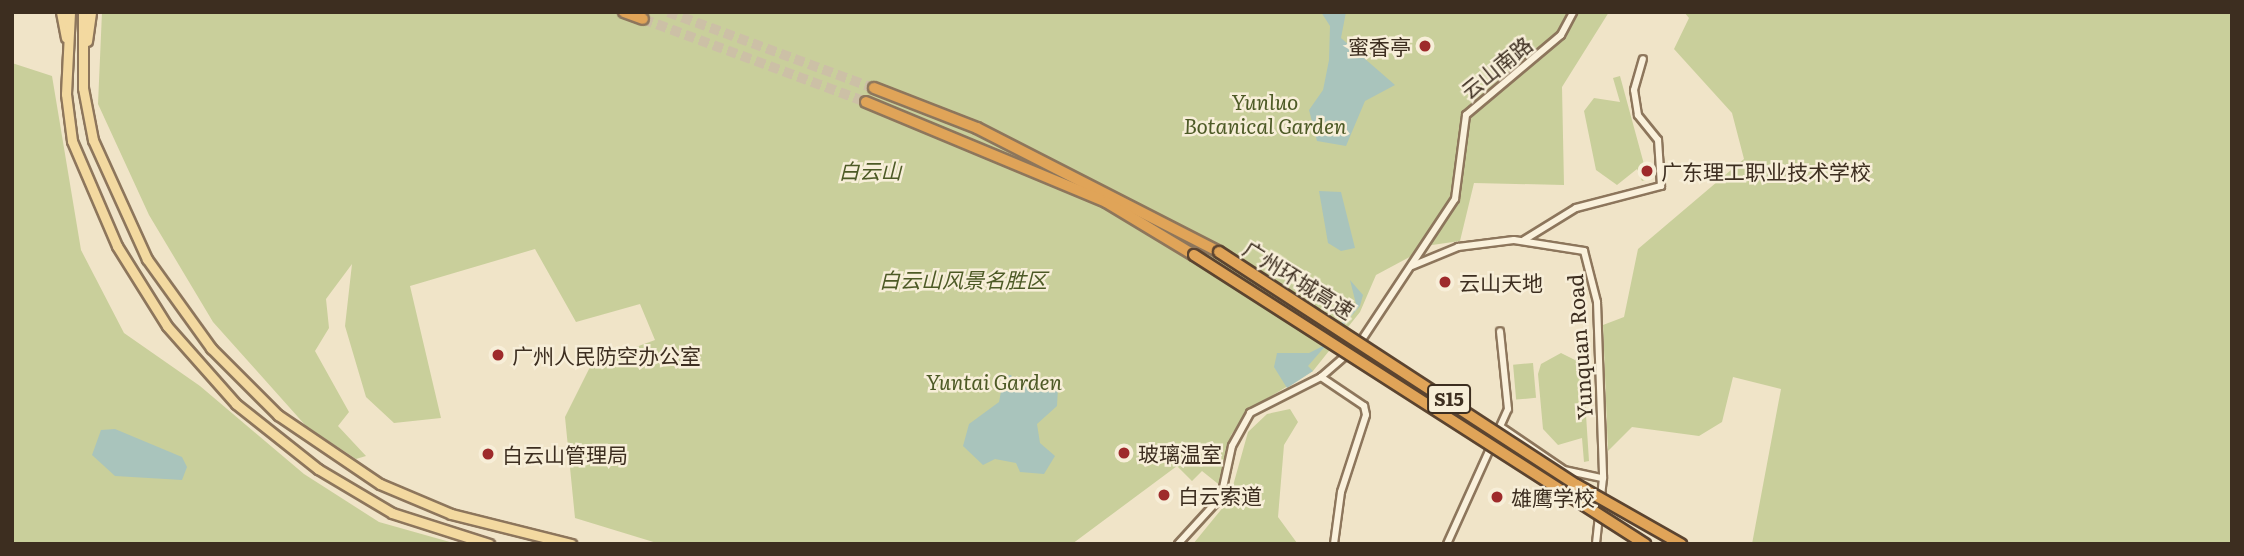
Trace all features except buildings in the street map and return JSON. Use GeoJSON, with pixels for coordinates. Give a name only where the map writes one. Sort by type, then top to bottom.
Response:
{"type":"FeatureCollection","features":[{"type":"Feature","properties":{"kind":"highway"},"geometry":{"type":"LineString","coordinates":[[624,12],[643,19]]}},
{"type":"Feature","properties":{"kind":"highway","name":"广州环城高速"},"geometry":{"type":"LineString","coordinates":[[874,88],[1059,166],[1219,252],[1577,485],[1681,544]]}},
{"type":"Feature","properties":{"kind":"highway","name":"广州环城高速"},"geometry":{"type":"LineString","coordinates":[[866,102],[1106,202],[1194,255],[1645,544]]}},
{"type":"Feature","properties":{"kind":"main road"},"geometry":{"type":"LineString","coordinates":[[61,12],[68,46]]}},
{"type":"Feature","properties":{"kind":"main road"},"geometry":{"type":"LineString","coordinates":[[70,12],[66,110],[78,158],[130,270],[182,346],[253,420],[339,483],[401,517],[489,544]]}},
{"type":"Feature","properties":{"kind":"main road"},"geometry":{"type":"LineString","coordinates":[[83,12],[82,70],[89,125],[133,234],[177,306],[255,394],[325,450],[404,496],[461,517],[571,544]]}},
{"type":"Feature","properties":{"kind":"main road"},"geometry":{"type":"LineString","coordinates":[[82,70],[91,12]]}},
{"type":"Feature","properties":{"kind":"street","name":"云山南路"},"geometry":{"type":"LineString","coordinates":[[1179,543],[1221,497],[1233,446],[1250,413],[1321,377],[1359,344],[1455,198],[1466,115],[1561,36],[1573,12]]}},
{"type":"Feature","properties":{"kind":"street"},"geometry":{"type":"LineString","coordinates":[[1524,240],[1576,208],[1661,186],[1658,140],[1638,115],[1634,90],[1643,59]]}},
{"type":"Feature","properties":{"kind":"street","name":"Yunquan Road"},"geometry":{"type":"LineString","coordinates":[[1407,269],[1458,247],[1524,240],[1575,244],[1592,265],[1603,478],[1596,544]]}},
{"type":"Feature","properties":{"kind":"street"},"geometry":{"type":"LineString","coordinates":[[1447,544],[1501,427],[1510,401],[1500,331]]}},
{"type":"Feature","properties":{"kind":"street"},"geometry":{"type":"LineString","coordinates":[[1321,377],[1364,406],[1366,415],[1341,492],[1334,544]]}},
{"type":"Feature","properties":{"kind":"street"},"geometry":{"type":"LineString","coordinates":[[1501,427],[1564,470],[1603,478]]}},
{"type":"Feature","properties":{"kind":"green space","name":"白云山"},"geometry":{"type":"Polygon","coordinates":[[[102,12],[1609,12],[1562,87],[1564,185],[1474,183],[1460,241],[1432,245],[1376,275],[1360,312],[1313,371],[1251,408],[1231,435],[1222,487],[1202,471],[1192,481],[1177,466],[1072,544],[660,544],[575,518],[565,417],[592,363],[655,340],[640,304],[576,322],[535,249],[410,286],[441,418],[394,423],[366,397],[345,326],[352,264],[326,299],[329,328],[315,351],[349,412],[338,426],[366,456],[356,459],[306,426],[213,322],[149,215],[98,104],[102,12]]]}},
{"type":"Feature","properties":{"kind":"green space"},"geometry":{"type":"Polygon","coordinates":[[[1684,12],[2232,12],[2232,544],[1752,544],[1781,389],[1733,377],[1722,422],[1699,436],[1632,427],[1608,451],[1603,325],[1624,317],[1638,249],[1744,159],[1732,113],[1674,49],[1689,18],[1684,12]]]}},
{"type":"Feature","properties":{"kind":"green space"},"geometry":{"type":"Polygon","coordinates":[[[12,63],[52,76],[81,250],[124,333],[200,386],[304,474],[379,522],[457,544],[12,544],[12,63]]]}},
{"type":"Feature","properties":{"kind":"green space"},"geometry":{"type":"Polygon","coordinates":[[[1620,76],[1648,179],[1642,181],[1637,169],[1617,185],[1596,170],[1584,111],[1594,98],[1620,102],[1613,78],[1620,76]]]}},
{"type":"Feature","properties":{"kind":"green space"},"geometry":{"type":"Polygon","coordinates":[[[1561,353],[1575,360],[1582,353],[1589,461],[1584,462],[1582,438],[1558,445],[1543,429],[1538,374],[1541,364],[1561,353]]]}},
{"type":"Feature","properties":{"kind":"green space"},"geometry":{"type":"Polygon","coordinates":[[[1533,363],[1536,398],[1516,400],[1513,365],[1533,363]]]}},
{"type":"Feature","properties":{"kind":"green space"},"geometry":{"type":"Polygon","coordinates":[[[1290,409],[1298,422],[1284,445],[1278,517],[1297,543],[1193,544],[1229,500],[1248,432],[1267,414],[1290,409]]]}},
{"type":"Feature","properties":{"kind":"water"},"geometry":{"type":"Polygon","coordinates":[[[1321,12],[1346,12],[1341,38],[1395,85],[1365,101],[1346,146],[1317,141],[1309,110],[1323,90],[1329,60],[1330,26],[1321,12]]]}},
{"type":"Feature","properties":{"kind":"water"},"geometry":{"type":"Polygon","coordinates":[[[1319,191],[1341,192],[1355,248],[1341,251],[1328,243],[1319,191]]]}},
{"type":"Feature","properties":{"kind":"water"},"geometry":{"type":"Polygon","coordinates":[[[1350,280],[1363,295],[1360,306],[1308,366],[1313,371],[1287,388],[1274,367],[1277,353],[1309,353],[1323,346],[1356,304],[1350,280]]]}},
{"type":"Feature","properties":{"kind":"water"},"geometry":{"type":"Polygon","coordinates":[[[1011,375],[1017,386],[1043,378],[1058,388],[1057,406],[1037,424],[1040,443],[1055,456],[1044,474],[1020,472],[1016,463],[995,459],[983,465],[963,446],[969,424],[999,402],[1004,376],[1011,375]]]}},
{"type":"Feature","properties":{"kind":"water"},"geometry":{"type":"Polygon","coordinates":[[[115,429],[182,457],[187,467],[182,480],[115,476],[92,455],[101,430],[115,429]]]}},
{"type":"Feature","properties":{"kind":"tunnel"},"geometry":{"type":"LineString","coordinates":[[668,12],[874,88]]}},
{"type":"Feature","properties":{"kind":"tunnel"},"geometry":{"type":"LineString","coordinates":[[643,19],[866,102]]}},
{"type":"Feature","properties":{"kind":"place","name":"蜜香亭"},"geometry":{"type":"Point","coordinates":[1425,46]}},
{"type":"Feature","properties":{"kind":"place","name":"广东理工职业技术学校"},"geometry":{"type":"Point","coordinates":[1647,171]}},
{"type":"Feature","properties":{"kind":"place","name":"云山天地"},"geometry":{"type":"Point","coordinates":[1445,282]}},
{"type":"Feature","properties":{"kind":"place","name":"广州人民防空办公室"},"geometry":{"type":"Point","coordinates":[498,355]}},
{"type":"Feature","properties":{"kind":"place","name":"玻璃温室"},"geometry":{"type":"Point","coordinates":[1124,453]}},
{"type":"Feature","properties":{"kind":"place","name":"白云山管理局"},"geometry":{"type":"Point","coordinates":[488,454]}},
{"type":"Feature","properties":{"kind":"place","name":"白云索道"},"geometry":{"type":"Point","coordinates":[1164,495]}},
{"type":"Feature","properties":{"kind":"place","name":"雄鹰学校"},"geometry":{"type":"Point","coordinates":[1497,497]}},
{"type":"Feature","properties":{"kind":"park label","name":"Yunluo Botanical Garden"},"geometry":{"type":"Point","coordinates":[1265,113]}},
{"type":"Feature","properties":{"kind":"park label","name":"白云山风景名胜区"},"geometry":{"type":"Point","coordinates":[963,279]}},
{"type":"Feature","properties":{"kind":"park label","name":"Yuntai Garden"},"geometry":{"type":"Point","coordinates":[994,381]}}]}
